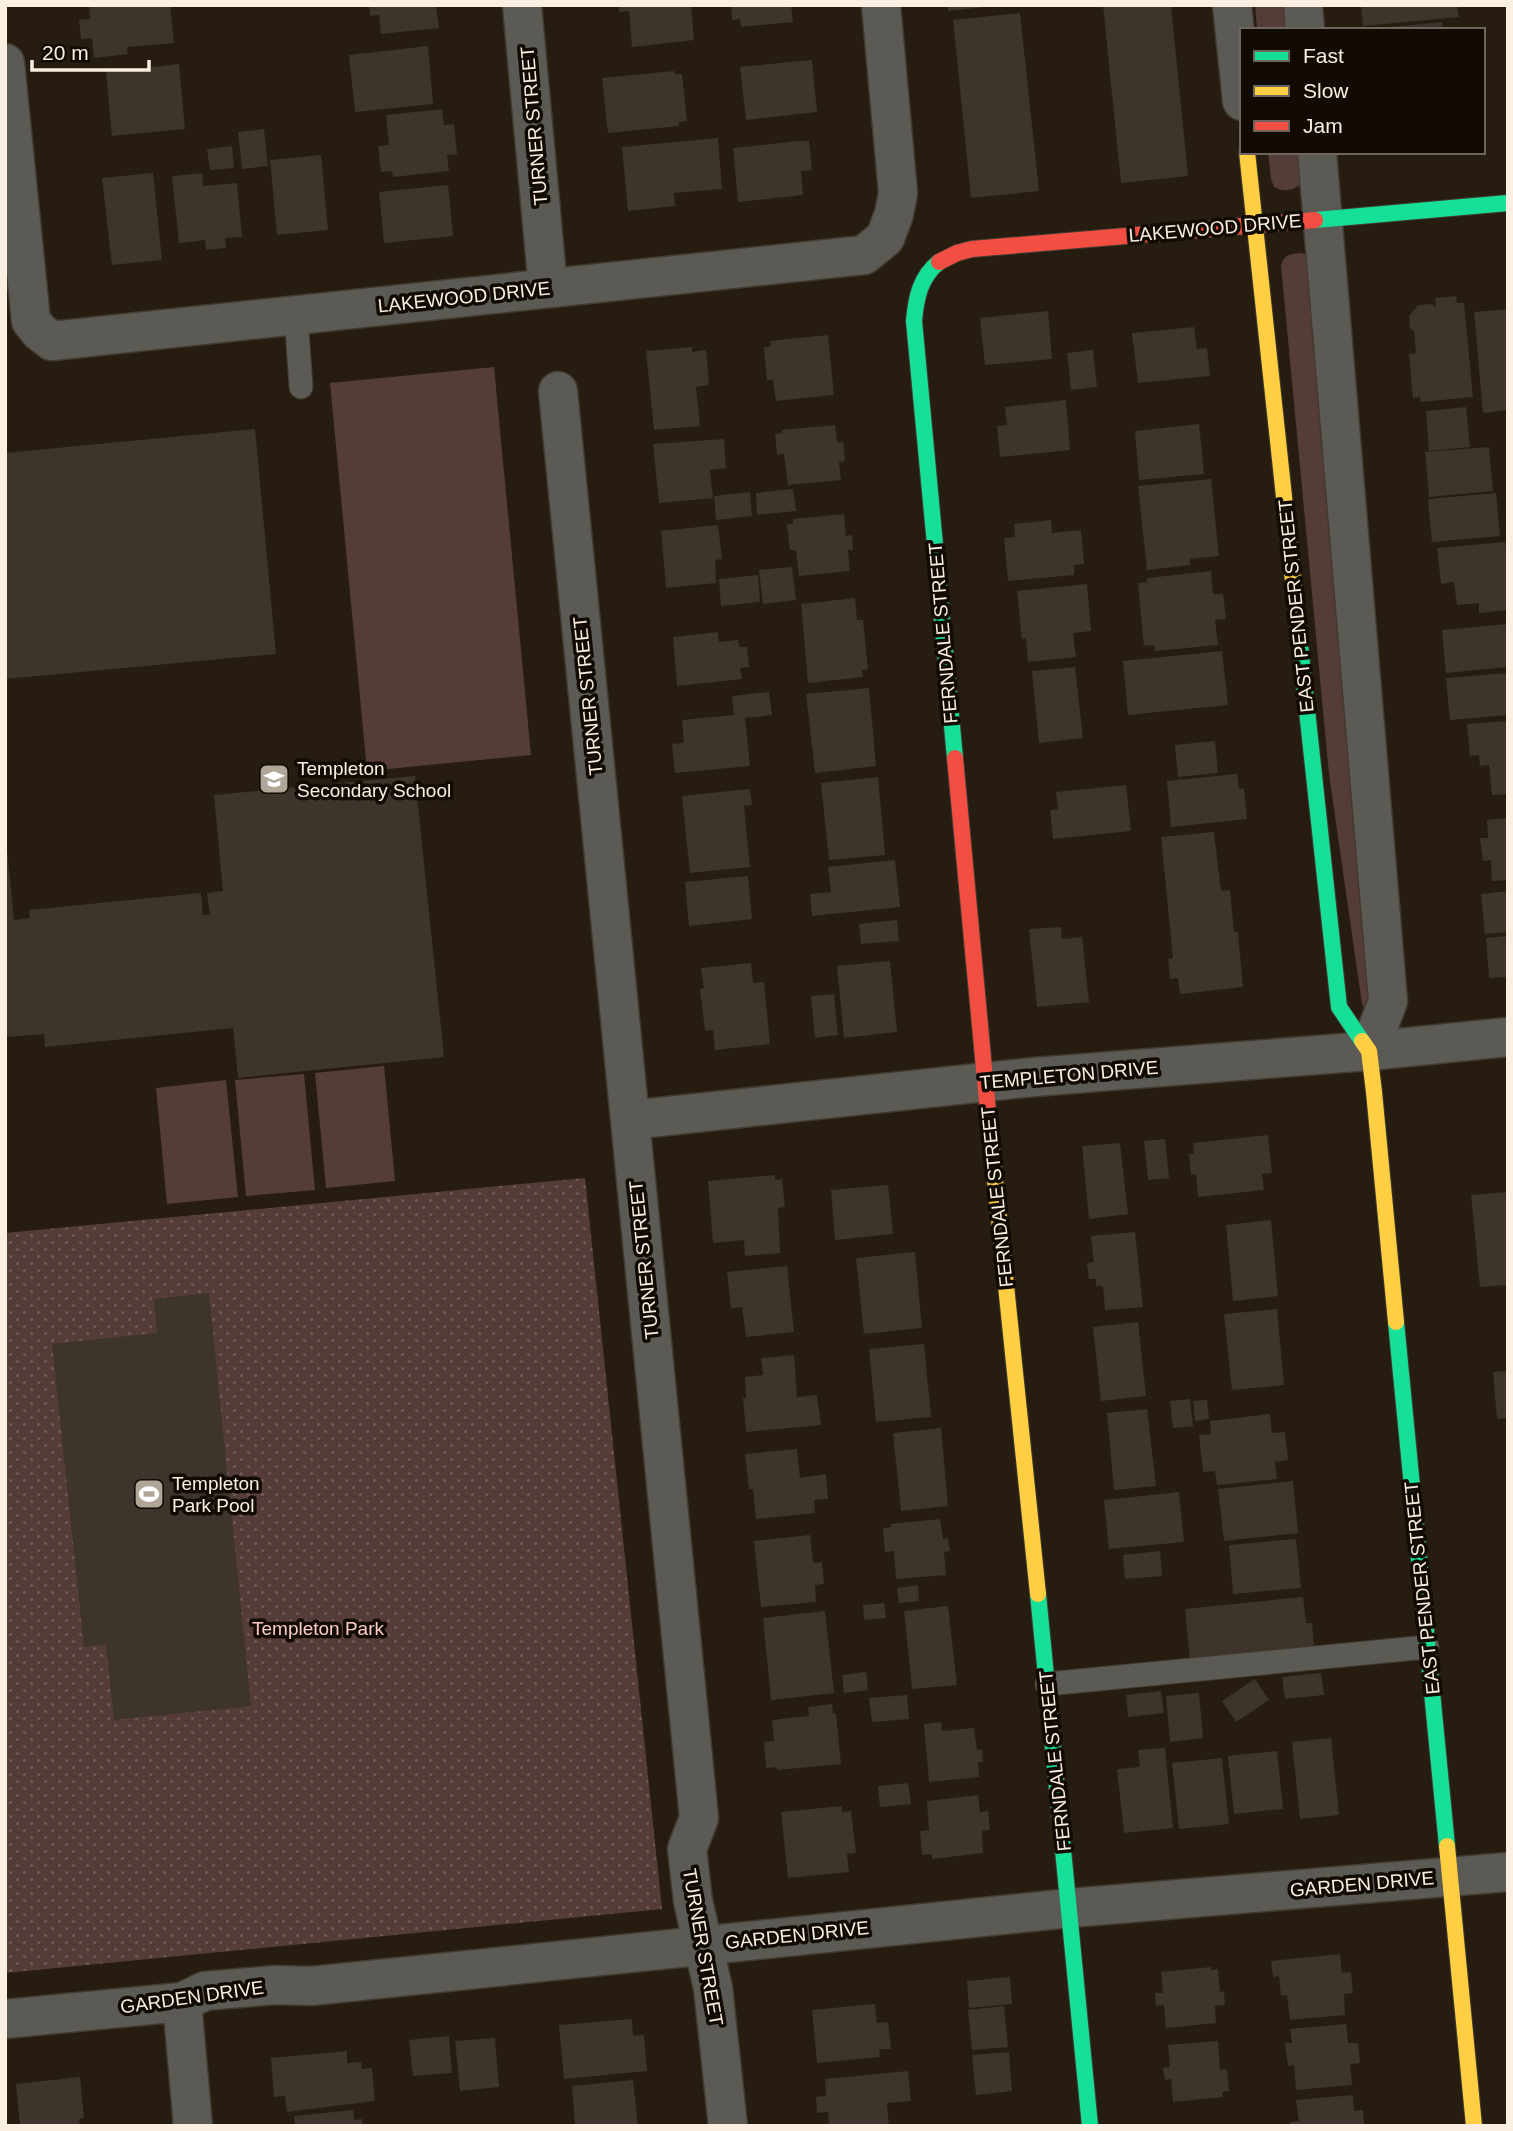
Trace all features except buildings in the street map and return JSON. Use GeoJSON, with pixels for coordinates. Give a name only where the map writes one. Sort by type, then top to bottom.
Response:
{"type":"FeatureCollection","features":[{"type":"Feature","properties":{"kind":"street","name":"TURNER STREET"},"geometry":{"type":"LineString","coordinates":[[522,5],[548,288]]}},
{"type":"Feature","properties":{"kind":"street","name":"LAKEWOOD DRIVE"},"geometry":{"type":"LineString","coordinates":[[5,63],[31,321],[52,341],[864,255],[886,238],[898,193],[881,5]]}},
{"type":"Feature","properties":{"kind":"street"},"geometry":{"type":"LineString","coordinates":[[1232,5],[1240,82]]}},
{"type":"Feature","properties":{"kind":"street"},"geometry":{"type":"LineString","coordinates":[[1303,5],[1305,28]]}},
{"type":"Feature","properties":{"kind":"street","name":"EAST PENDER STREET"},"geometry":{"type":"LineString","coordinates":[[1247,154],[1339,1007],[1369,1051]]}},
{"type":"Feature","properties":{"kind":"street","name":"EAST PENDER STREET"},"geometry":{"type":"LineString","coordinates":[[1317,154],[1388,1002],[1369,1051],[1474,2126]]}},
{"type":"Feature","properties":{"kind":"street","name":"LAKEWOOD DRIVE"},"geometry":{"type":"LineString","coordinates":[[927,270],[955,253],[972,249],[1508,203]]}},
{"type":"Feature","properties":{"kind":"street","name":"FERNDALE STREET"},"geometry":{"type":"LineString","coordinates":[[927,270],[915,301],[914,321],[985,1082],[1090,2126]]}},
{"type":"Feature","properties":{"kind":"street","name":"TURNER STREET"},"geometry":{"type":"LineString","coordinates":[[558,391],[699,1818],[687,1849],[693,1901],[713,1988],[727,2126]]}},
{"type":"Feature","properties":{"kind":"street","name":"TEMPLETON DRIVE"},"geometry":{"type":"LineString","coordinates":[[630,1120],[985,1082],[1508,1037]]}},
{"type":"Feature","properties":{"kind":"street","name":"GARDEN DRIVE"},"geometry":{"type":"LineString","coordinates":[[5,2019],[181,2002],[205,1992],[275,1985],[311,1986],[1070,1908],[1508,1872]]}},
{"type":"Feature","properties":{"kind":"street"},"geometry":{"type":"LineString","coordinates":[[181,2002],[193,2126]]}},
{"type":"Feature","properties":{"kind":"lane"},"geometry":{"type":"LineString","coordinates":[[296,315],[301,387]]}},
{"type":"Feature","properties":{"kind":"lane"},"geometry":{"type":"LineString","coordinates":[[1047,1684],[1427,1647]]}},
{"type":"Feature","properties":{"kind":"green space"},"geometry":{"type":"Polygon","coordinates":[[[1255,5],[1286,5],[1288,28],[1257,28],[1255,5]]]}},
{"type":"Feature","properties":{"kind":"green space"},"geometry":{"type":"Polygon","coordinates":[[[1268,154],[1299,154],[1300,185],[1294,189],[1281,190],[1274,187],[1268,154]]]}},
{"type":"Feature","properties":{"kind":"green space"},"geometry":{"type":"Polygon","coordinates":[[[1288,255],[1307,255],[1372,1003],[1366,1014],[1362,1004],[1329,774],[1281,265],[1288,255]]]}},
{"type":"Feature","properties":{"kind":"green space"},"geometry":{"type":"Polygon","coordinates":[[[494,367],[531,755],[367,771],[330,383],[494,367]]]}},
{"type":"Feature","properties":{"kind":"green space"},"geometry":{"type":"Polygon","coordinates":[[[384,1066],[395,1181],[326,1188],[315,1073],[384,1066]]]}},
{"type":"Feature","properties":{"kind":"green space"},"geometry":{"type":"Polygon","coordinates":[[[304,1074],[315,1190],[246,1196],[235,1080],[304,1074]]]}},
{"type":"Feature","properties":{"kind":"green space"},"geometry":{"type":"Polygon","coordinates":[[[226,1080],[238,1197],[167,1204],[156,1088],[226,1080]]]}},
{"type":"Feature","properties":{"kind":"green space","name":"Templeton Park"},"geometry":{"type":"Polygon","coordinates":[[[585,1178],[662,1909],[5,1973],[5,1233],[585,1178]]]}},
{"type":"Feature","properties":{"kind":"traffic: fast"},"geometry":{"type":"LineString","coordinates":[[1315,220],[1508,203]]}},
{"type":"Feature","properties":{"kind":"traffic: fast"},"geometry":{"type":"LineString","coordinates":[[939,262],[927,274],[920,288],[914,321],[955,758]]}},
{"type":"Feature","properties":{"kind":"traffic: fast"},"geometry":{"type":"LineString","coordinates":[[1298,627],[1339,1007],[1362,1041]]}},
{"type":"Feature","properties":{"kind":"traffic: fast"},"geometry":{"type":"LineString","coordinates":[[1396,1322],[1447,1846]]}},
{"type":"Feature","properties":{"kind":"traffic: fast"},"geometry":{"type":"LineString","coordinates":[[1038,1594],[1090,2126]]}},
{"type":"Feature","properties":{"kind":"traffic: slow"},"geometry":{"type":"LineString","coordinates":[[1247,154],[1298,627]]}},
{"type":"Feature","properties":{"kind":"traffic: slow"},"geometry":{"type":"LineString","coordinates":[[1362,1041],[1369,1051],[1374,1092],[1396,1322]]}},
{"type":"Feature","properties":{"kind":"traffic: slow"},"geometry":{"type":"LineString","coordinates":[[989,1122],[1038,1594]]}},
{"type":"Feature","properties":{"kind":"traffic: slow"},"geometry":{"type":"LineString","coordinates":[[1447,1846],[1474,2126]]}},
{"type":"Feature","properties":{"kind":"traffic: jam"},"geometry":{"type":"LineString","coordinates":[[939,262],[972,249],[1315,220]]}},
{"type":"Feature","properties":{"kind":"traffic: jam"},"geometry":{"type":"LineString","coordinates":[[955,758],[989,1122]]}},
{"type":"Feature","properties":{"kind":"place","name":"Templeton Secondary School"},"geometry":{"type":"Point","coordinates":[274,779]}},
{"type":"Feature","properties":{"kind":"place","name":"Templeton Park Pool"},"geometry":{"type":"Point","coordinates":[149,1494]}}]}
